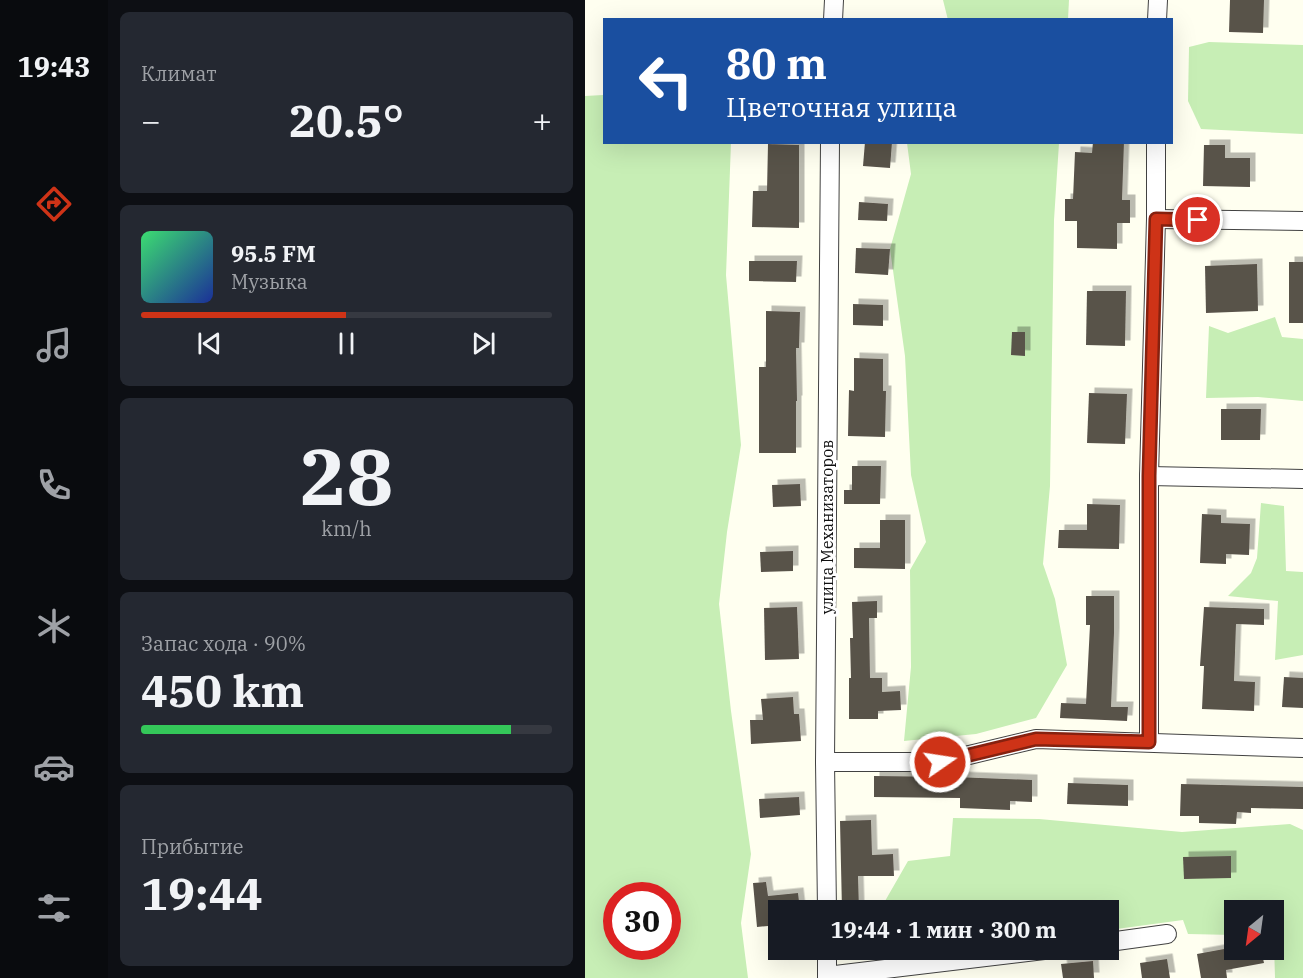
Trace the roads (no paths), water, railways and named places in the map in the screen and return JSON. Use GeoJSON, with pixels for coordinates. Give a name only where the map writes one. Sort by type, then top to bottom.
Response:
{"type":"FeatureCollection","features":[{"type":"Feature","properties":{"kind":"street"},"geometry":{"type":"LineString","coordinates":[[833,18],[834,0]]}},
{"type":"Feature","properties":{"kind":"street"},"geometry":{"type":"LineString","coordinates":[[1157,18],[1158,0]]}},
{"type":"Feature","properties":{"kind":"street","name":"улица Механизаторов"},"geometry":{"type":"LineString","coordinates":[[827,900],[825,762],[830,144]]}},
{"type":"Feature","properties":{"kind":"street"},"geometry":{"type":"LineString","coordinates":[[1149,742],[1149,476],[1156,144]]}},
{"type":"Feature","properties":{"kind":"street"},"geometry":{"type":"LineString","coordinates":[[1156,219],[1303,221]]}},
{"type":"Feature","properties":{"kind":"street"},"geometry":{"type":"LineString","coordinates":[[1149,476],[1303,479]]}},
{"type":"Feature","properties":{"kind":"street"},"geometry":{"type":"LineString","coordinates":[[825,762],[940,762],[1036,739],[1303,748]]}},
{"type":"Feature","properties":{"kind":"street"},"geometry":{"type":"LineString","coordinates":[[1119,941],[1167,934]]}},
{"type":"Feature","properties":{"kind":"street"},"geometry":{"type":"LineString","coordinates":[[827,960],[827,977],[964,960]]}}]}
